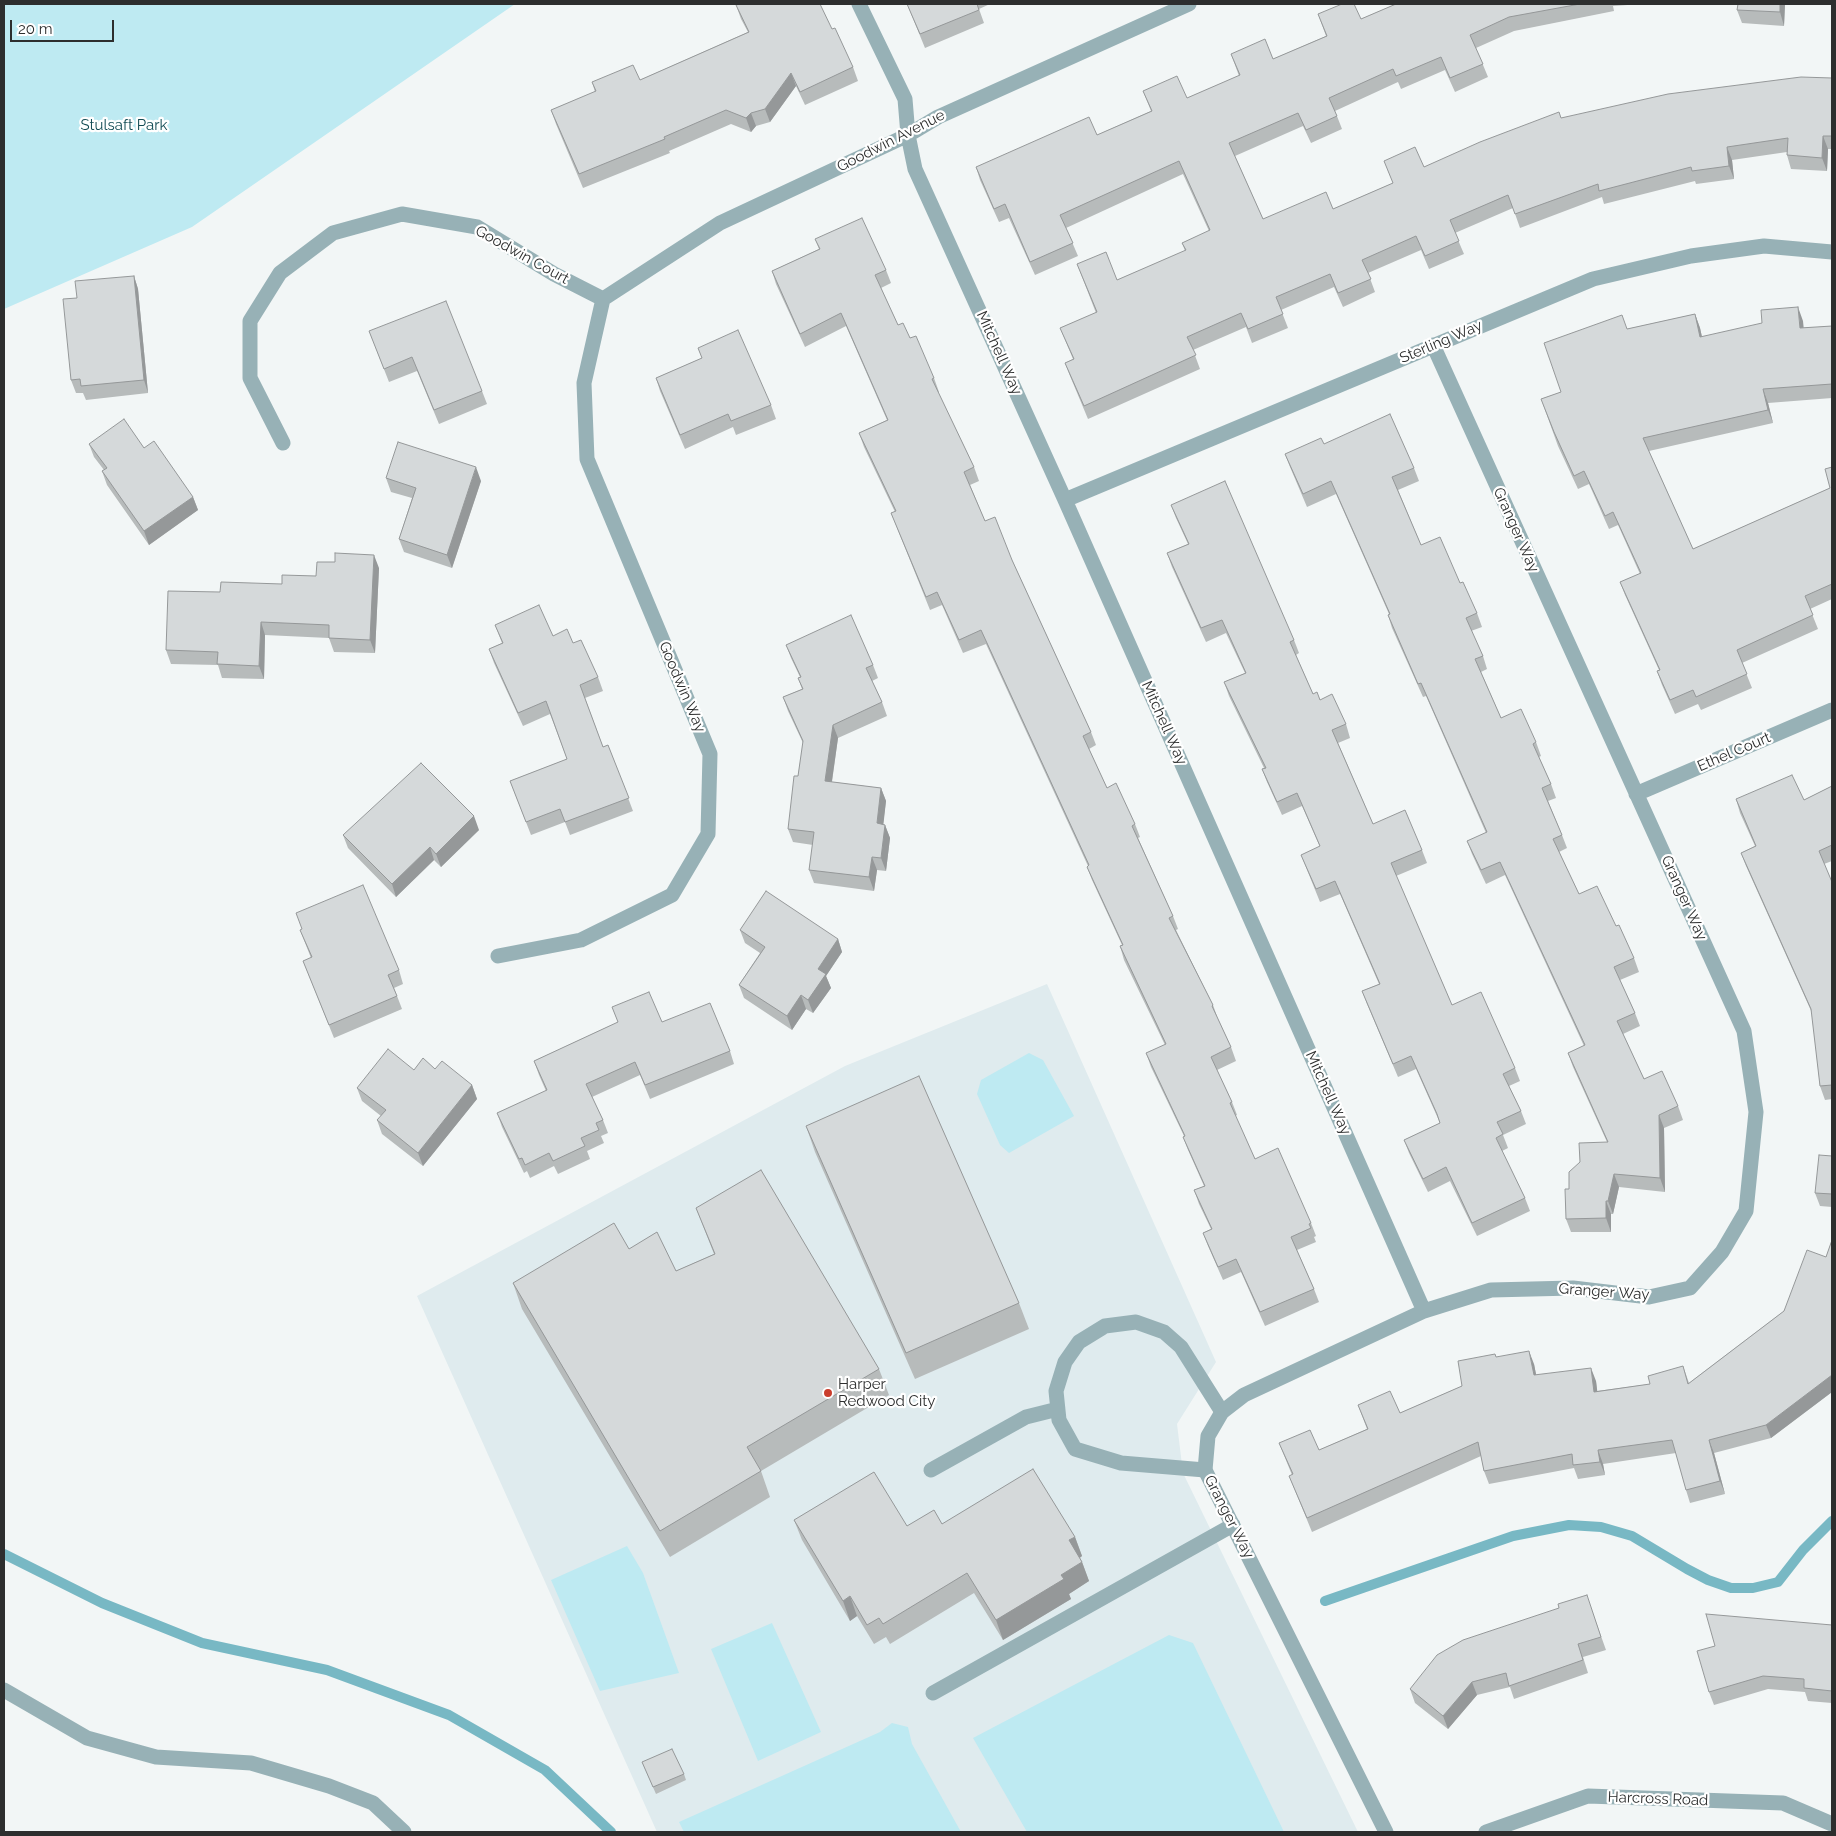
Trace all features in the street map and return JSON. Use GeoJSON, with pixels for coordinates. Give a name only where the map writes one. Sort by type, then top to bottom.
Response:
{"type":"FeatureCollection","features":[{"type":"Feature","properties":{"kind":"street","name":"Mitchell Way"},"geometry":{"type":"LineString","coordinates":[[859,4],[905,99],[908,135],[915,169],[1065,500],[1424,1310]]}},
{"type":"Feature","properties":{"kind":"street","name":"Goodwin Avenue"},"geometry":{"type":"LineString","coordinates":[[603,299],[720,223],[908,135],[938,116],[1189,4]]}},
{"type":"Feature","properties":{"kind":"street","name":"Goodwin Court"},"geometry":{"type":"LineString","coordinates":[[283,443],[250,378],[250,321],[280,273],[333,233],[402,214],[477,227],[554,274],[603,299]]}},
{"type":"Feature","properties":{"kind":"street","name":"Sterling Way"},"geometry":{"type":"LineString","coordinates":[[1065,500],[1593,279],[1691,256],[1764,246],[1832,252]]}},
{"type":"Feature","properties":{"kind":"street","name":"Goodwin Way"},"geometry":{"type":"LineString","coordinates":[[498,956],[581,940],[672,895],[708,834],[710,754],[587,459],[584,383],[603,299]]}},
{"type":"Feature","properties":{"kind":"street","name":"Granger Way"},"geometry":{"type":"LineString","coordinates":[[1386,1832],[1205,1470],[1208,1436],[1222,1412],[1244,1395],[1424,1310],[1491,1290],[1573,1288],[1650,1297],[1690,1288],[1722,1252],[1746,1211],[1756,1112],[1744,1031],[1433,346]]}},
{"type":"Feature","properties":{"kind":"street","name":"Ethel Court"},"geometry":{"type":"LineString","coordinates":[[1636,794],[1832,710]]}},
{"type":"Feature","properties":{"kind":"street"},"geometry":{"type":"LineString","coordinates":[[1205,1470],[1121,1463],[1075,1449],[1059,1420],[1056,1391],[1065,1362],[1079,1342],[1105,1326],[1136,1322],[1164,1332],[1181,1347],[1222,1412]]}},
{"type":"Feature","properties":{"kind":"street"},"geometry":{"type":"LineString","coordinates":[[931,1470],[1026,1417],[1058,1409]]}},
{"type":"Feature","properties":{"kind":"street"},"geometry":{"type":"LineString","coordinates":[[933,1693],[1233,1525]]}},
{"type":"Feature","properties":{"kind":"street"},"geometry":{"type":"LineString","coordinates":[[4,1690],[87,1738],[156,1757],[251,1763],[329,1786],[373,1803],[404,1832]]}},
{"type":"Feature","properties":{"kind":"street","name":"Harcross Road"},"geometry":{"type":"LineString","coordinates":[[1486,1832],[1588,1796],[1783,1803],[1832,1824]]}},
{"type":"Feature","properties":{"kind":"shaded area","name":"Harper Redwood City"},"geometry":{"type":"Polygon","coordinates":[[[1047,984],[1216,1362],[1177,1424],[1183,1473],[1358,1832],[657,1832],[417,1296],[845,1066],[1047,984]]]}},
{"type":"Feature","properties":{"kind":"green space","name":"Stulsaft Park"},"geometry":{"type":"Polygon","coordinates":[[[4,4],[515,4],[192,227],[4,309],[4,4]]]}},
{"type":"Feature","properties":{"kind":"green space"},"geometry":{"type":"Polygon","coordinates":[[[1029,1053],[1043,1060],[1074,1116],[1009,1153],[1000,1145],[977,1094],[981,1080],[1029,1053]]]}},
{"type":"Feature","properties":{"kind":"green space"},"geometry":{"type":"Polygon","coordinates":[[[627,1546],[643,1573],[679,1673],[600,1691],[551,1580],[627,1546]]]}},
{"type":"Feature","properties":{"kind":"green space"},"geometry":{"type":"Polygon","coordinates":[[[772,1623],[821,1732],[758,1761],[711,1649],[772,1623]]]}},
{"type":"Feature","properties":{"kind":"green space"},"geometry":{"type":"Polygon","coordinates":[[[1169,1635],[1193,1643],[1284,1832],[1027,1832],[973,1738],[1169,1635]]]}},
{"type":"Feature","properties":{"kind":"green space"},"geometry":{"type":"Polygon","coordinates":[[[892,1723],[908,1727],[912,1744],[961,1832],[684,1832],[679,1822],[880,1732],[892,1723]]]}},
{"type":"Feature","properties":{"kind":"building"},"geometry":{"type":"Polygon","coordinates":[[[820,4],[832,29],[835,28],[853,67],[800,92],[791,73],[765,109],[751,113],[746,118],[726,110],[664,137],[665,139],[579,174],[551,110],[596,91],[592,82],[633,65],[640,80],[749,32],[736,5],[820,4]]]}},
{"type":"Feature","properties":{"kind":"building"},"geometry":{"type":"Polygon","coordinates":[[[907,4],[977,4],[979,10],[920,34],[907,4]]]}},
{"type":"Feature","properties":{"kind":"building"},"geometry":{"type":"Polygon","coordinates":[[[1342,4],[1354,4],[1361,19],[1396,4],[1580,4],[1509,17],[1470,35],[1483,64],[1450,78],[1441,57],[1396,76],[1393,69],[1329,98],[1337,116],[1306,130],[1298,113],[1229,143],[1263,219],[1326,192],[1333,209],[1393,183],[1384,161],[1415,147],[1424,167],[1480,142],[1559,112],[1561,118],[1668,94],[1801,77],[1832,78],[1832,136],[1823,136],[1822,158],[1787,155],[1788,138],[1727,147],[1729,166],[1692,171],[1691,167],[1599,191],[1598,184],[1515,214],[1508,195],[1450,220],[1459,241],[1425,256],[1416,236],[1362,260],[1371,279],[1338,293],[1330,274],[1276,297],[1283,314],[1248,329],[1241,313],[1187,337],[1196,355],[1084,406],[1065,363],[1074,359],[1060,328],[1097,312],[1077,264],[1106,252],[1117,280],[1186,250],[1182,243],[1210,230],[1179,161],[1060,215],[1073,243],[1030,262],[1005,204],[994,209],[976,167],[1089,117],[1097,135],[1152,111],[1143,91],[1177,76],[1187,98],[1240,75],[1231,54],[1265,39],[1273,59],[1327,36],[1318,14],[1342,4]]]}},
{"type":"Feature","properties":{"kind":"building"},"geometry":{"type":"Polygon","coordinates":[[[1738,4],[1780,4],[1780,12],[1737,10],[1738,4]]]}},
{"type":"Feature","properties":{"kind":"building"},"geometry":{"type":"Polygon","coordinates":[[[862,218],[886,270],[875,275],[898,325],[903,323],[910,338],[916,336],[934,378],[932,379],[974,467],[964,472],[985,521],[995,517],[1012,560],[1091,732],[1083,736],[1107,788],[1116,783],[1135,824],[1132,826],[1173,916],[1169,918],[1213,1005],[1231,1047],[1211,1057],[1255,1159],[1278,1148],[1311,1223],[1309,1224],[1311,1228],[1291,1237],[1314,1289],[1260,1312],[1236,1259],[1218,1267],[1203,1233],[1212,1229],[1194,1190],[1205,1186],[1183,1137],[1185,1136],[1146,1053],[1166,1044],[1120,946],[1123,945],[1087,867],[1089,865],[981,630],[959,640],[937,592],[926,597],[891,513],[896,511],[859,433],[888,420],[841,313],[800,334],[772,271],[820,249],[815,239],[862,218]]]}},
{"type":"Feature","properties":{"kind":"building"},"geometry":{"type":"Polygon","coordinates":[[[134,276],[144,380],[81,386],[80,379],[71,380],[63,299],[77,298],[75,281],[134,276]]]}},
{"type":"Feature","properties":{"kind":"building"},"geometry":{"type":"Polygon","coordinates":[[[446,301],[482,391],[434,410],[412,357],[384,369],[369,331],[446,301]]]}},
{"type":"Feature","properties":{"kind":"building"},"geometry":{"type":"Polygon","coordinates":[[[1798,307],[1800,328],[1832,326],[1832,384],[1763,389],[1768,410],[1643,438],[1693,549],[1830,488],[1825,469],[1832,467],[1832,584],[1805,596],[1813,615],[1737,650],[1747,674],[1696,697],[1693,690],[1670,700],[1657,671],[1660,670],[1620,582],[1641,573],[1613,512],[1605,516],[1584,471],[1574,476],[1541,399],[1561,392],[1544,343],[1622,315],[1627,329],[1695,314],[1700,337],[1762,323],[1761,310],[1798,307]]]}},
{"type":"Feature","properties":{"kind":"building"},"geometry":{"type":"Polygon","coordinates":[[[738,330],[771,405],[731,421],[728,414],[680,435],[656,378],[702,358],[698,348],[738,330]]]}},
{"type":"Feature","properties":{"kind":"building"},"geometry":{"type":"Polygon","coordinates":[[[1390,414],[1414,468],[1392,477],[1421,545],[1440,537],[1460,583],[1463,582],[1477,613],[1466,618],[1483,656],[1475,659],[1501,718],[1521,709],[1536,742],[1533,744],[1551,784],[1542,788],[1562,835],[1553,839],[1579,894],[1597,886],[1616,926],[1619,925],[1634,958],[1614,967],[1635,1013],[1617,1021],[1644,1079],[1662,1071],[1678,1106],[1659,1115],[1660,1178],[1614,1174],[1608,1201],[1606,1201],[1606,1218],[1566,1219],[1565,1189],[1569,1189],[1569,1172],[1580,1162],[1579,1143],[1608,1142],[1568,1053],[1585,1045],[1500,862],[1481,870],[1467,841],[1487,832],[1421,683],[1418,684],[1388,615],[1390,614],[1331,481],[1303,494],[1285,454],[1321,438],[1324,444],[1390,414]]]}},
{"type":"Feature","properties":{"kind":"building"},"geometry":{"type":"Polygon","coordinates":[[[124,419],[144,448],[154,441],[193,497],[144,531],[102,471],[107,468],[89,444],[124,419]]]}},
{"type":"Feature","properties":{"kind":"building"},"geometry":{"type":"Polygon","coordinates":[[[398,442],[476,467],[447,555],[399,539],[416,488],[386,478],[398,442]]]}},
{"type":"Feature","properties":{"kind":"building"},"geometry":{"type":"Polygon","coordinates":[[[1225,481],[1294,640],[1290,642],[1313,694],[1317,692],[1320,700],[1332,694],[1346,724],[1332,730],[1373,824],[1405,810],[1422,850],[1391,863],[1452,1005],[1481,992],[1515,1068],[1503,1074],[1521,1111],[1497,1122],[1503,1134],[1496,1138],[1525,1198],[1472,1223],[1446,1167],[1423,1179],[1404,1140],[1440,1123],[1437,1114],[1411,1056],[1393,1064],[1362,991],[1380,984],[1335,881],[1316,889],[1301,855],[1320,846],[1297,793],[1277,802],[1262,769],[1266,768],[1224,682],[1246,673],[1222,620],[1201,628],[1167,553],[1189,544],[1171,505],[1225,481]]]}},
{"type":"Feature","properties":{"kind":"building"},"geometry":{"type":"Polygon","coordinates":[[[335,553],[374,555],[370,640],[329,638],[329,625],[261,622],[259,666],[217,664],[218,652],[166,650],[168,591],[220,592],[221,582],[282,584],[282,575],[316,576],[317,562],[335,562],[335,553]]]}},
{"type":"Feature","properties":{"kind":"building"},"geometry":{"type":"Polygon","coordinates":[[[539,605],[553,636],[567,629],[573,643],[581,640],[598,677],[580,685],[603,747],[608,745],[629,798],[565,822],[560,809],[526,822],[510,781],[567,759],[546,701],[518,713],[489,649],[503,643],[495,625],[539,605]]]}},
{"type":"Feature","properties":{"kind":"building"},"geometry":{"type":"Polygon","coordinates":[[[851,615],[873,665],[866,668],[882,702],[833,725],[825,781],[881,788],[877,823],[885,825],[881,858],[872,857],[869,877],[809,870],[814,832],[788,829],[794,776],[798,776],[803,741],[783,697],[803,689],[798,678],[801,677],[786,645],[851,615]]]}},
{"type":"Feature","properties":{"kind":"building"},"geometry":{"type":"Polygon","coordinates":[[[421,763],[474,816],[436,854],[430,847],[392,884],[343,835],[421,763]]]}},
{"type":"Feature","properties":{"kind":"building"},"geometry":{"type":"Polygon","coordinates":[[[1792,775],[1804,800],[1832,786],[1832,845],[1819,851],[1832,882],[1832,1085],[1820,1086],[1811,1009],[1741,853],[1756,846],[1736,799],[1792,775]]]}},
{"type":"Feature","properties":{"kind":"building"},"geometry":{"type":"Polygon","coordinates":[[[363,885],[399,970],[388,975],[397,996],[329,1025],[303,961],[312,957],[300,930],[302,929],[296,913],[363,885]]]}},
{"type":"Feature","properties":{"kind":"building"},"geometry":{"type":"Polygon","coordinates":[[[766,891],[838,939],[818,969],[826,974],[808,1000],[801,995],[787,1016],[739,985],[765,947],[740,930],[766,891]]]}},
{"type":"Feature","properties":{"kind":"building"},"geometry":{"type":"Polygon","coordinates":[[[649,992],[662,1022],[710,1003],[730,1051],[645,1085],[635,1062],[586,1084],[603,1120],[596,1123],[599,1130],[581,1138],[585,1146],[553,1161],[549,1153],[525,1165],[522,1158],[519,1159],[497,1113],[547,1090],[534,1061],[618,1022],[612,1007],[649,992]]]}},
{"type":"Feature","properties":{"kind":"building"},"geometry":{"type":"Polygon","coordinates":[[[388,1049],[414,1070],[423,1058],[435,1069],[442,1061],[472,1085],[418,1153],[377,1120],[386,1110],[357,1088],[388,1049]]]}},
{"type":"Feature","properties":{"kind":"building"},"geometry":{"type":"Polygon","coordinates":[[[919,1076],[1019,1303],[906,1353],[806,1126],[919,1076]]]}},
{"type":"Feature","properties":{"kind":"building"},"geometry":{"type":"Polygon","coordinates":[[[1819,1155],[1832,1156],[1832,1194],[1815,1193],[1819,1155]]]}},
{"type":"Feature","properties":{"kind":"building"},"geometry":{"type":"Polygon","coordinates":[[[761,1170],[879,1369],[747,1447],[761,1471],[660,1531],[513,1283],[614,1223],[629,1249],[657,1232],[676,1271],[715,1254],[696,1208],[761,1170]]]}},
{"type":"Feature","properties":{"kind":"building"},"geometry":{"type":"Polygon","coordinates":[[[1832,1240],[1832,1375],[1766,1425],[1709,1440],[1720,1481],[1686,1490],[1672,1440],[1598,1450],[1600,1462],[1573,1465],[1572,1454],[1484,1471],[1478,1442],[1307,1518],[1289,1476],[1293,1474],[1279,1443],[1310,1430],[1319,1450],[1368,1429],[1358,1405],[1390,1391],[1400,1413],[1462,1386],[1458,1361],[1495,1354],[1496,1357],[1529,1351],[1534,1375],[1591,1368],[1594,1392],[1650,1384],[1648,1376],[1683,1366],[1688,1384],[1784,1311],[1807,1250],[1826,1257],[1832,1240]]]}},
{"type":"Feature","properties":{"kind":"building"},"geometry":{"type":"Polygon","coordinates":[[[1033,1469],[1075,1537],[1069,1540],[1082,1562],[1061,1575],[1064,1579],[996,1620],[967,1573],[883,1624],[879,1618],[867,1625],[850,1596],[843,1601],[794,1520],[874,1472],[907,1526],[934,1510],[942,1524],[1033,1469]]]}},
{"type":"Feature","properties":{"kind":"building"},"geometry":{"type":"Polygon","coordinates":[[[1587,1595],[1601,1637],[1578,1644],[1583,1660],[1509,1686],[1506,1673],[1472,1682],[1443,1716],[1410,1689],[1437,1655],[1463,1640],[1559,1608],[1558,1604],[1587,1595]]]}},
{"type":"Feature","properties":{"kind":"building"},"geometry":{"type":"Polygon","coordinates":[[[1706,1614],[1832,1625],[1832,1691],[1804,1688],[1804,1679],[1763,1676],[1709,1692],[1697,1651],[1715,1646],[1706,1614]]]}},
{"type":"Feature","properties":{"kind":"building"},"geometry":{"type":"Polygon","coordinates":[[[672,1749],[684,1774],[653,1787],[642,1762],[672,1749]]]}},
{"type":"Feature","properties":{"kind":"waterway"},"geometry":{"type":"LineString","coordinates":[[1325,1601],[1513,1536],[1569,1525],[1601,1527],[1632,1536],[1708,1580],[1731,1588],[1753,1588],[1778,1582],[1803,1550],[1832,1521]]}},
{"type":"Feature","properties":{"kind":"waterway"},"geometry":{"type":"LineString","coordinates":[[4,1554],[102,1603],[202,1643],[327,1670],[449,1715],[545,1770],[611,1832]]}},
{"type":"Feature","properties":{"kind":"place","name":"Harper Redwood City"},"geometry":{"type":"Point","coordinates":[828,1393]}}]}
